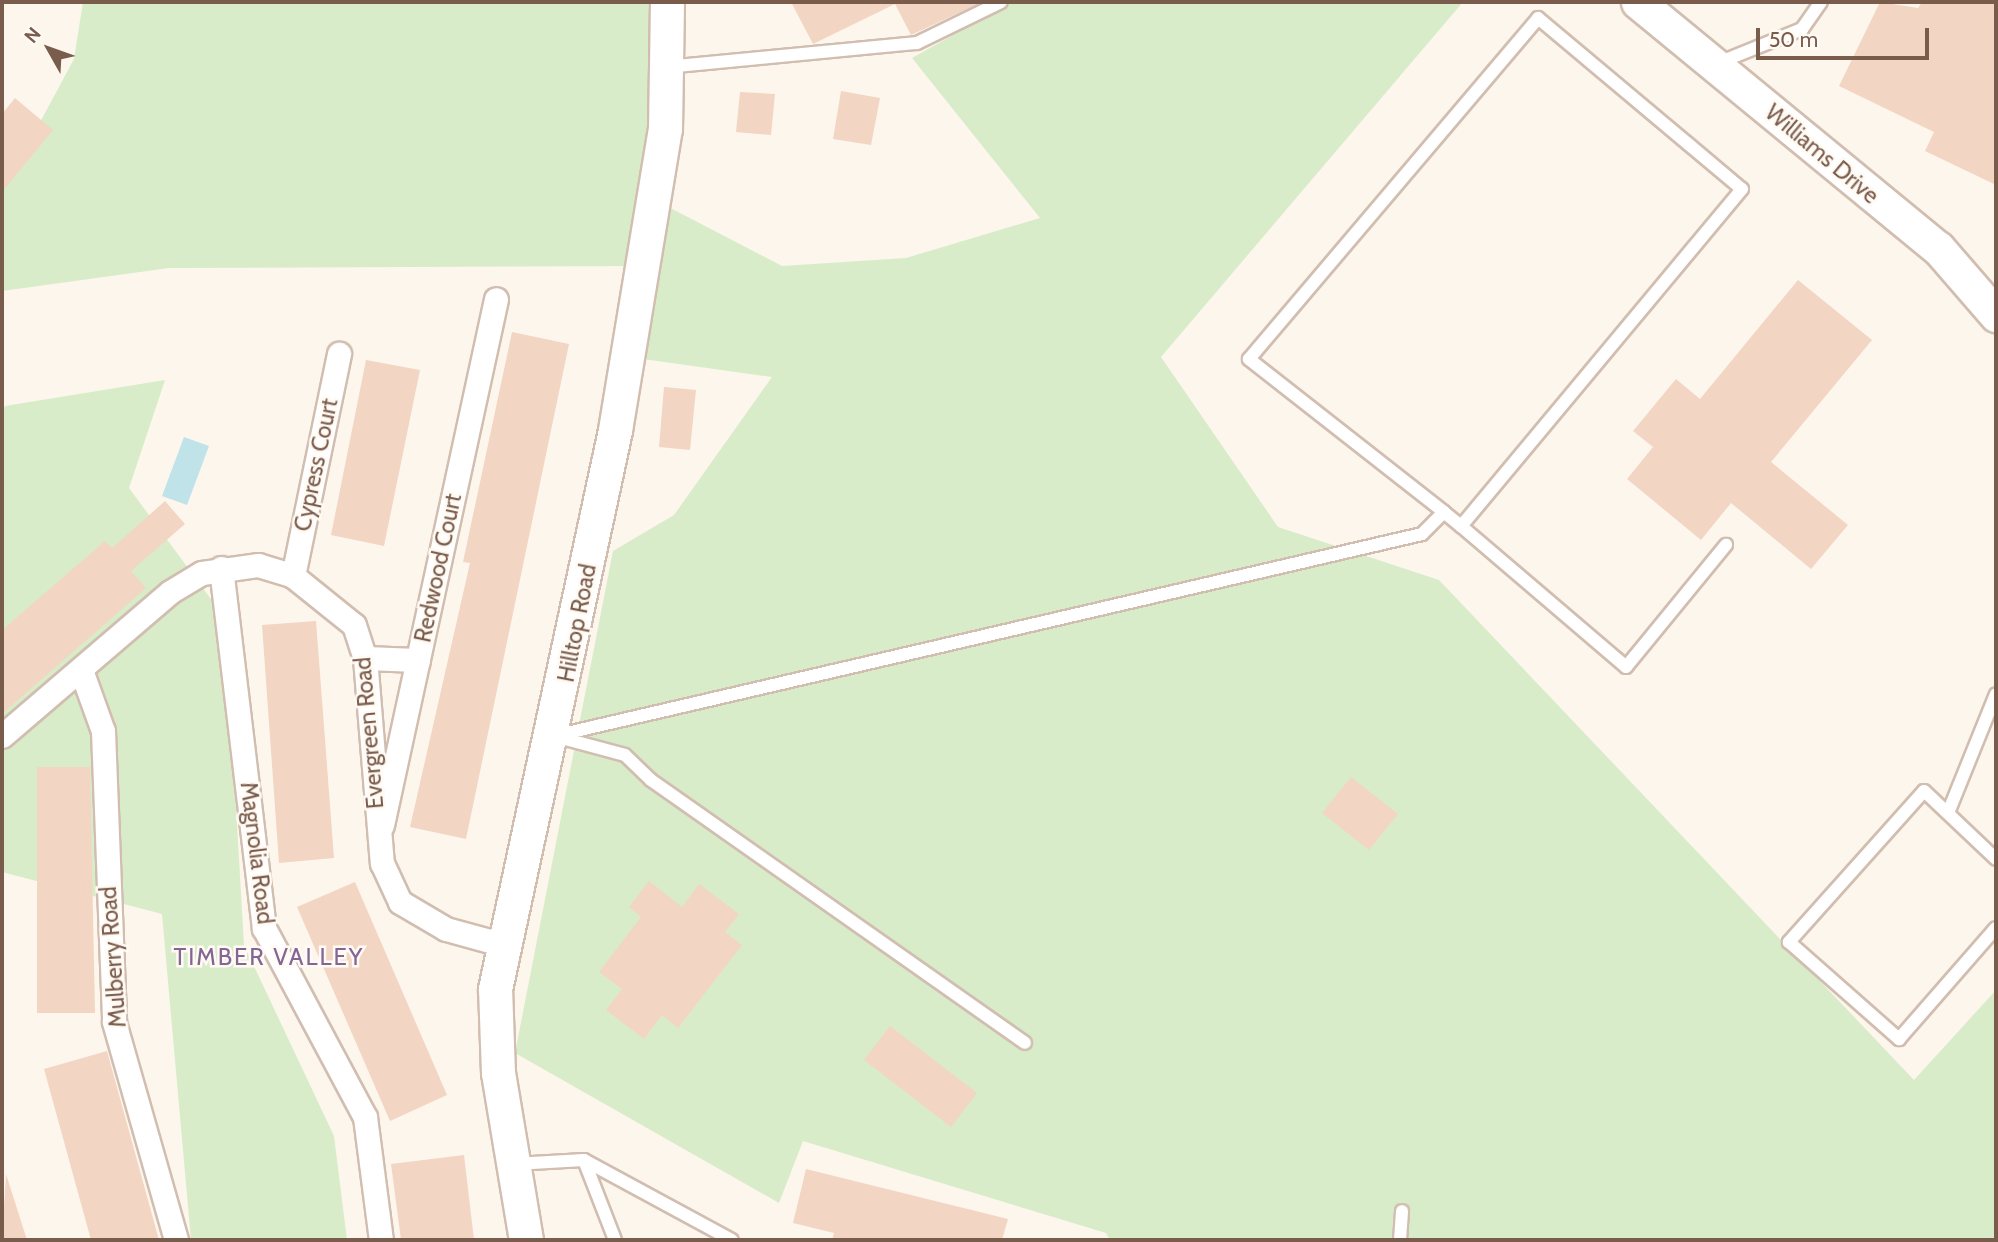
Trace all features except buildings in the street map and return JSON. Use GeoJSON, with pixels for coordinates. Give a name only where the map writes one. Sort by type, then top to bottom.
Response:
{"type":"FeatureCollection","features":[{"type":"Feature","properties":{"kind":"street","name":"Hilltop Road"},"geometry":{"type":"LineString","coordinates":[[526,1240],[495,1033],[504,945],[554,736],[615,430],[665,129],[667,2]]}},
{"type":"Feature","properties":{"kind":"street","name":"Williams Drive"},"geometry":{"type":"LineString","coordinates":[[1638,2],[1938,248],[1996,314]]}},
{"type":"Feature","properties":{"kind":"street","name":"Redwood Court"},"geometry":{"type":"LineString","coordinates":[[379,838],[496,299]]}},
{"type":"Feature","properties":{"kind":"street","name":"Cypress Court"},"geometry":{"type":"LineString","coordinates":[[293,576],[339,354]]}},
{"type":"Feature","properties":{"kind":"street","name":"Evergreen Road"},"geometry":{"type":"LineString","coordinates":[[2,736],[170,592],[222,568],[258,565],[293,576],[354,625],[365,658],[382,863],[400,902],[446,929],[504,945]]}},
{"type":"Feature","properties":{"kind":"street","name":"Magnolia Road"},"geometry":{"type":"LineString","coordinates":[[222,568],[264,928],[365,1118],[381,1240]]}},
{"type":"Feature","properties":{"kind":"street"},"geometry":{"type":"LineString","coordinates":[[365,658],[418,660]]}},
{"type":"Feature","properties":{"kind":"street","name":"Mulberry Road"},"geometry":{"type":"LineString","coordinates":[[81,670],[103,731],[114,1022],[176,1240]]}},
{"type":"Feature","properties":{"kind":"lane"},"geometry":{"type":"LineString","coordinates":[[666,67],[917,43],[1001,2]]}},
{"type":"Feature","properties":{"kind":"lane"},"geometry":{"type":"LineString","coordinates":[[1714,65],[1802,29],[1821,2]]}},
{"type":"Feature","properties":{"kind":"lane"},"geometry":{"type":"LineString","coordinates":[[1461,526],[1742,189],[1538,18],[1249,359],[1444,512],[1626,667],[1726,545]]}},
{"type":"Feature","properties":{"kind":"lane"},"geometry":{"type":"LineString","coordinates":[[554,736],[1422,534],[1444,512]]}},
{"type":"Feature","properties":{"kind":"lane"},"geometry":{"type":"LineString","coordinates":[[1948,813],[1996,694]]}},
{"type":"Feature","properties":{"kind":"lane"},"geometry":{"type":"LineString","coordinates":[[554,736],[625,755],[768,864],[1025,1042]]}},
{"type":"Feature","properties":{"kind":"lane"},"geometry":{"type":"LineString","coordinates":[[1996,859],[1924,792],[1789,943],[1899,1039],[1996,928]]}},
{"type":"Feature","properties":{"kind":"lane"},"geometry":{"type":"LineString","coordinates":[[513,1164],[584,1160],[732,1240]]}},
{"type":"Feature","properties":{"kind":"lane"},"geometry":{"type":"LineString","coordinates":[[584,1160],[615,1240]]}},
{"type":"Feature","properties":{"kind":"lane"},"geometry":{"type":"LineString","coordinates":[[1400,1240],[1402,1211]]}},
{"type":"Feature","properties":{"kind":"green space"},"geometry":{"type":"Polygon","coordinates":[[[83,2],[654,2],[655,200],[782,266],[906,258],[1040,218],[912,58],[1012,2],[1463,2],[1161,357],[1278,527],[1439,580],[1914,1080],[1996,990],[1996,1240],[1110,1240],[1106,1233],[803,1141],[779,1203],[515,1053],[613,551],[674,515],[772,377],[636,358],[644,266],[169,268],[2,291],[2,193],[74,59],[83,2]]]}},
{"type":"Feature","properties":{"kind":"green space"},"geometry":{"type":"Polygon","coordinates":[[[165,380],[129,488],[225,618],[244,945],[334,1136],[347,1240],[191,1240],[162,914],[2,872],[2,412],[5,406],[165,380]]]}},
{"type":"Feature","properties":{"kind":"water"},"geometry":{"type":"Polygon","coordinates":[[[184,437],[209,446],[187,505],[162,496],[184,437]]]}},
{"type":"Feature","properties":{"kind":"district","name":"TIMBER VALLEY"},"geometry":{"type":"Point","coordinates":[269,957]}}]}
